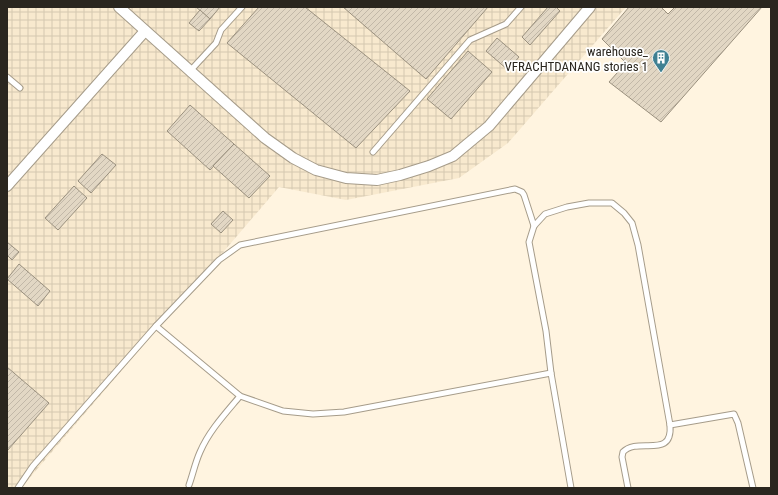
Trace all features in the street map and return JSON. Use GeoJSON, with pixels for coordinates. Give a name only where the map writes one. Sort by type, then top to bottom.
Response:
{"type":"FeatureCollection","features":[{"type":"Feature","properties":{"kind":"street"},"geometry":{"type":"LineString","coordinates":[[119,7],[265,138],[293,158],[316,170],[346,178],[377,180],[408,173],[453,156],[489,126],[590,7]]}},
{"type":"Feature","properties":{"kind":"street"},"geometry":{"type":"LineString","coordinates":[[7,186],[145,31]]}},
{"type":"Feature","properties":{"kind":"lane"},"geometry":{"type":"LineString","coordinates":[[190,71],[216,43],[221,30],[242,7]]}},
{"type":"Feature","properties":{"kind":"lane"},"geometry":{"type":"LineString","coordinates":[[373,152],[470,40],[506,24],[521,7]]}},
{"type":"Feature","properties":{"kind":"lane"},"geometry":{"type":"LineString","coordinates":[[7,77],[20,88]]}},
{"type":"Feature","properties":{"kind":"lane"},"geometry":{"type":"LineString","coordinates":[[18,488],[33,466],[156,326],[219,260],[240,245],[515,190],[522,192],[524,195],[534,226]]}},
{"type":"Feature","properties":{"kind":"lane"},"geometry":{"type":"LineString","coordinates":[[571,488],[551,373],[546,331],[529,242],[534,226],[545,214],[567,207],[589,203],[612,203],[624,213],[632,223],[638,245],[670,425],[670,435],[663,444],[629,448],[623,452],[622,457],[628,488]]}},
{"type":"Feature","properties":{"kind":"lane"},"geometry":{"type":"LineString","coordinates":[[156,326],[240,396],[283,412],[313,414],[344,412],[551,373]]}},
{"type":"Feature","properties":{"kind":"lane"},"geometry":{"type":"LineString","coordinates":[[189,485],[200,453],[208,438],[219,421],[240,396]]}},
{"type":"Feature","properties":{"kind":"lane"},"geometry":{"type":"LineString","coordinates":[[670,425],[734,414],[738,423],[754,488]]}},
{"type":"Feature","properties":{"kind":"shaded area"},"geometry":{"type":"Polygon","coordinates":[[[7,7],[626,7],[508,143],[459,178],[346,200],[279,187],[21,488],[7,488],[7,7]]]}},
{"type":"Feature","properties":{"kind":"building"},"geometry":{"type":"Polygon","coordinates":[[[196,7],[220,7],[210,19],[196,7]]]}},
{"type":"Feature","properties":{"kind":"building"},"geometry":{"type":"Polygon","coordinates":[[[259,7],[305,7],[410,91],[356,148],[227,43],[259,7]]]}},
{"type":"Feature","properties":{"kind":"building"},"geometry":{"type":"Polygon","coordinates":[[[343,7],[488,7],[426,79],[343,7]]]}},
{"type":"Feature","properties":{"kind":"building"},"geometry":{"type":"Polygon","coordinates":[[[548,7],[556,7],[560,11],[530,45],[522,37],[548,7]]]}},
{"type":"Feature","properties":{"kind":"building","name":"warehouse_ VFRACHTDANANG stories 1"},"geometry":{"type":"Polygon","coordinates":[[[629,7],[661,7],[668,14],[675,7],[762,7],[661,122],[609,82],[626,63],[602,39],[629,7]]]}},
{"type":"Feature","properties":{"kind":"building"},"geometry":{"type":"Polygon","coordinates":[[[200,10],[210,19],[199,31],[189,23],[200,10]]]}},
{"type":"Feature","properties":{"kind":"building"},"geometry":{"type":"Polygon","coordinates":[[[497,38],[519,57],[508,70],[486,51],[497,38]]]}},
{"type":"Feature","properties":{"kind":"building"},"geometry":{"type":"Polygon","coordinates":[[[468,51],[492,72],[451,119],[427,99],[468,51]]]}},
{"type":"Feature","properties":{"kind":"building"},"geometry":{"type":"Polygon","coordinates":[[[190,105],[234,144],[210,170],[167,131],[190,105]]]}},
{"type":"Feature","properties":{"kind":"building"},"geometry":{"type":"Polygon","coordinates":[[[234,144],[270,176],[249,198],[213,166],[234,144]]]}},
{"type":"Feature","properties":{"kind":"building"},"geometry":{"type":"Polygon","coordinates":[[[102,154],[116,165],[91,193],[78,181],[102,154]]]}},
{"type":"Feature","properties":{"kind":"building"},"geometry":{"type":"Polygon","coordinates":[[[74,186],[87,198],[58,230],[45,218],[74,186]]]}},
{"type":"Feature","properties":{"kind":"building"},"geometry":{"type":"Polygon","coordinates":[[[223,211],[233,220],[221,233],[211,224],[223,211]]]}},
{"type":"Feature","properties":{"kind":"building"},"geometry":{"type":"Polygon","coordinates":[[[7,242],[19,252],[12,260],[7,255],[7,242]]]}},
{"type":"Feature","properties":{"kind":"building"},"geometry":{"type":"Polygon","coordinates":[[[19,264],[50,291],[38,306],[7,279],[19,264]]]}},
{"type":"Feature","properties":{"kind":"building"},"geometry":{"type":"Polygon","coordinates":[[[7,367],[49,403],[7,451],[7,367]]]}},
{"type":"Feature","properties":{"kind":"place","name":"warehouse_ VFRACHTDANANG stories 1"},"geometry":{"type":"Point","coordinates":[661,73]}}]}
